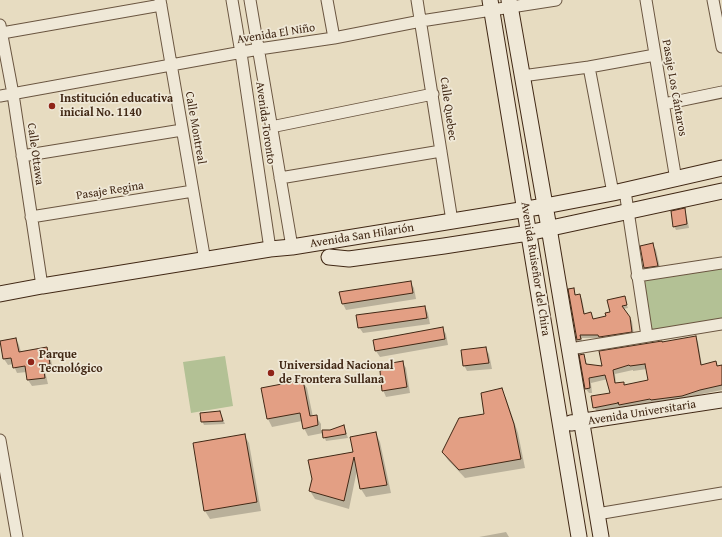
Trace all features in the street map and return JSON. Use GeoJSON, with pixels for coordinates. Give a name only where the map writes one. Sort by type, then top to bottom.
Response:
{"type":"FeatureCollection","features":[{"type":"Feature","properties":{"kind":"street","name":"Avenida Toronto"},"geometry":{"type":"LineString","coordinates":[[232,0],[270,249]]}},
{"type":"Feature","properties":{"kind":"street","name":"Avenida Toronto"},"geometry":{"type":"LineString","coordinates":[[250,0],[260,49],[271,127],[292,248]]}},
{"type":"Feature","properties":{"kind":"street"},"geometry":{"type":"LineString","coordinates":[[327,0],[334,38]]}},
{"type":"Feature","properties":{"kind":"street","name":"Calle Quebec"},"geometry":{"type":"LineString","coordinates":[[418,0],[452,221]]}},
{"type":"Feature","properties":{"kind":"street","name":"Avenida El Niño"},"geometry":{"type":"LineString","coordinates":[[0,96],[260,49],[334,38],[421,21],[490,5],[556,0]]}},
{"type":"Feature","properties":{"kind":"street","name":"Pasaje Los Cántaros"},"geometry":{"type":"LineString","coordinates":[[646,0],[676,180]]}},
{"type":"Feature","properties":{"kind":"street"},"geometry":{"type":"LineString","coordinates":[[714,0],[722,45]]}},
{"type":"Feature","properties":{"kind":"street"},"geometry":{"type":"LineString","coordinates":[[1,29],[161,2]]}},
{"type":"Feature","properties":{"kind":"street","name":"Calle Montreal"},"geometry":{"type":"LineString","coordinates":[[161,2],[205,261]]}},
{"type":"Feature","properties":{"kind":"street"},"geometry":{"type":"LineString","coordinates":[[510,3],[601,537]]}},
{"type":"Feature","properties":{"kind":"street","name":"Avenida Ruiseñor del Chira"},"geometry":{"type":"LineString","coordinates":[[490,5],[580,537]]}},
{"type":"Feature","properties":{"kind":"street","name":"Calle Ottawa"},"geometry":{"type":"LineString","coordinates":[[1,29],[13,94],[42,286]]}},
{"type":"Feature","properties":{"kind":"street"},"geometry":{"type":"LineString","coordinates":[[522,76],[589,67],[655,55]]}},
{"type":"Feature","properties":{"kind":"street"},"geometry":{"type":"LineString","coordinates":[[589,67],[619,192],[628,212],[647,336]]}},
{"type":"Feature","properties":{"kind":"street"},"geometry":{"type":"LineString","coordinates":[[664,104],[722,92]]}},
{"type":"Feature","properties":{"kind":"street"},"geometry":{"type":"LineString","coordinates":[[271,127],[433,94]]}},
{"type":"Feature","properties":{"kind":"street"},"geometry":{"type":"LineString","coordinates":[[22,156],[182,130]]}},
{"type":"Feature","properties":{"kind":"street"},"geometry":{"type":"LineString","coordinates":[[280,178],[441,151]]}},
{"type":"Feature","properties":{"kind":"street","name":"Avenida San Hilarión"},"geometry":{"type":"LineString","coordinates":[[0,294],[270,249],[292,248],[525,210],[676,180],[722,168]]}},
{"type":"Feature","properties":{"kind":"street","name":"Pasaje Regina"},"geometry":{"type":"LineString","coordinates":[[31,217],[193,191]]}},
{"type":"Feature","properties":{"kind":"street","name":"Avenida San Hilarión"},"geometry":{"type":"LineString","coordinates":[[329,257],[349,259],[528,233],[722,191]]}},
{"type":"Feature","properties":{"kind":"street"},"geometry":{"type":"LineString","coordinates":[[637,276],[722,263]]}},
{"type":"Feature","properties":{"kind":"street"},"geometry":{"type":"LineString","coordinates":[[570,350],[722,324]]}},
{"type":"Feature","properties":{"kind":"street","name":"Avenida Universitaria"},"geometry":{"type":"LineString","coordinates":[[561,424],[722,400]]}},
{"type":"Feature","properties":{"kind":"street"},"geometry":{"type":"LineString","coordinates":[[0,440],[17,537]]}},
{"type":"Feature","properties":{"kind":"street"},"geometry":{"type":"LineString","coordinates":[[597,514],[722,493]]}},
{"type":"Feature","properties":{"kind":"green space"},"geometry":{"type":"Polygon","coordinates":[[[722,263],[722,324],[647,336],[637,276],[722,263]]]}},
{"type":"Feature","properties":{"kind":"green space"},"geometry":{"type":"Polygon","coordinates":[[[225,356],[233,406],[191,413],[183,362],[225,356]]]}},
{"type":"Feature","properties":{"kind":"building"},"geometry":{"type":"Polygon","coordinates":[[[685,208],[687,224],[673,227],[671,211],[685,208]]]}},
{"type":"Feature","properties":{"kind":"building"},"geometry":{"type":"Polygon","coordinates":[[[653,243],[658,266],[644,268],[640,246],[653,243]]]}},
{"type":"Feature","properties":{"kind":"building"},"geometry":{"type":"Polygon","coordinates":[[[411,281],[413,293],[342,304],[339,292],[411,281]]]}},
{"type":"Feature","properties":{"kind":"building"},"geometry":{"type":"Polygon","coordinates":[[[574,288],[575,295],[580,294],[584,314],[591,312],[593,319],[606,316],[605,313],[610,312],[607,300],[625,296],[627,305],[622,306],[630,317],[632,332],[599,337],[598,335],[580,335],[581,339],[577,340],[568,289],[574,288]]]}},
{"type":"Feature","properties":{"kind":"building"},"geometry":{"type":"Polygon","coordinates":[[[425,306],[427,318],[358,328],[356,315],[425,306]]]}},
{"type":"Feature","properties":{"kind":"building"},"geometry":{"type":"Polygon","coordinates":[[[443,327],[445,339],[375,351],[373,340],[443,327]]]}},
{"type":"Feature","properties":{"kind":"building"},"geometry":{"type":"Polygon","coordinates":[[[696,336],[701,365],[716,361],[717,366],[722,365],[722,385],[682,396],[650,399],[619,405],[618,402],[593,408],[591,396],[610,393],[605,375],[589,378],[590,388],[585,389],[579,355],[584,354],[586,364],[602,366],[599,351],[696,336]],[[645,364],[629,365],[613,370],[615,383],[624,382],[624,385],[648,380],[645,364]]]}},
{"type":"Feature","properties":{"kind":"building","name":"Parque Tecnológico"},"geometry":{"type":"Polygon","coordinates":[[[16,338],[19,352],[47,347],[50,364],[43,365],[45,378],[27,380],[25,366],[13,368],[11,358],[3,359],[0,341],[16,338]]]}},
{"type":"Feature","properties":{"kind":"building"},"geometry":{"type":"Polygon","coordinates":[[[486,347],[489,363],[463,366],[461,350],[486,347]]]}},
{"type":"Feature","properties":{"kind":"building"},"geometry":{"type":"Polygon","coordinates":[[[403,361],[407,387],[382,391],[380,371],[387,368],[386,364],[403,361]]]}},
{"type":"Feature","properties":{"kind":"building"},"geometry":{"type":"Polygon","coordinates":[[[303,380],[310,416],[317,415],[318,425],[303,429],[300,413],[267,419],[261,388],[303,380]]]}},
{"type":"Feature","properties":{"kind":"building"},"geometry":{"type":"Polygon","coordinates":[[[502,388],[514,424],[521,459],[459,470],[442,452],[459,418],[484,414],[481,393],[502,388]]]}},
{"type":"Feature","properties":{"kind":"building"},"geometry":{"type":"Polygon","coordinates":[[[220,411],[223,421],[201,422],[200,413],[220,411]]]}},
{"type":"Feature","properties":{"kind":"building"},"geometry":{"type":"Polygon","coordinates":[[[344,425],[346,434],[323,438],[322,430],[330,430],[344,425]]]}},
{"type":"Feature","properties":{"kind":"building"},"geometry":{"type":"Polygon","coordinates":[[[376,432],[387,485],[360,489],[354,457],[344,501],[309,491],[312,479],[308,460],[353,452],[350,437],[376,432]]]}},
{"type":"Feature","properties":{"kind":"building"},"geometry":{"type":"Polygon","coordinates":[[[245,434],[257,502],[204,511],[193,443],[245,434]]]}},
{"type":"Feature","properties":{"kind":"place","name":"Institución educativa inicial No. 1140"},"geometry":{"type":"Point","coordinates":[52,106]}},
{"type":"Feature","properties":{"kind":"place","name":"Parque Tecnológico"},"geometry":{"type":"Point","coordinates":[31,362]}},
{"type":"Feature","properties":{"kind":"place","name":"Universidad Nacional de Frontera Sullana"},"geometry":{"type":"Point","coordinates":[271,373]}}]}
